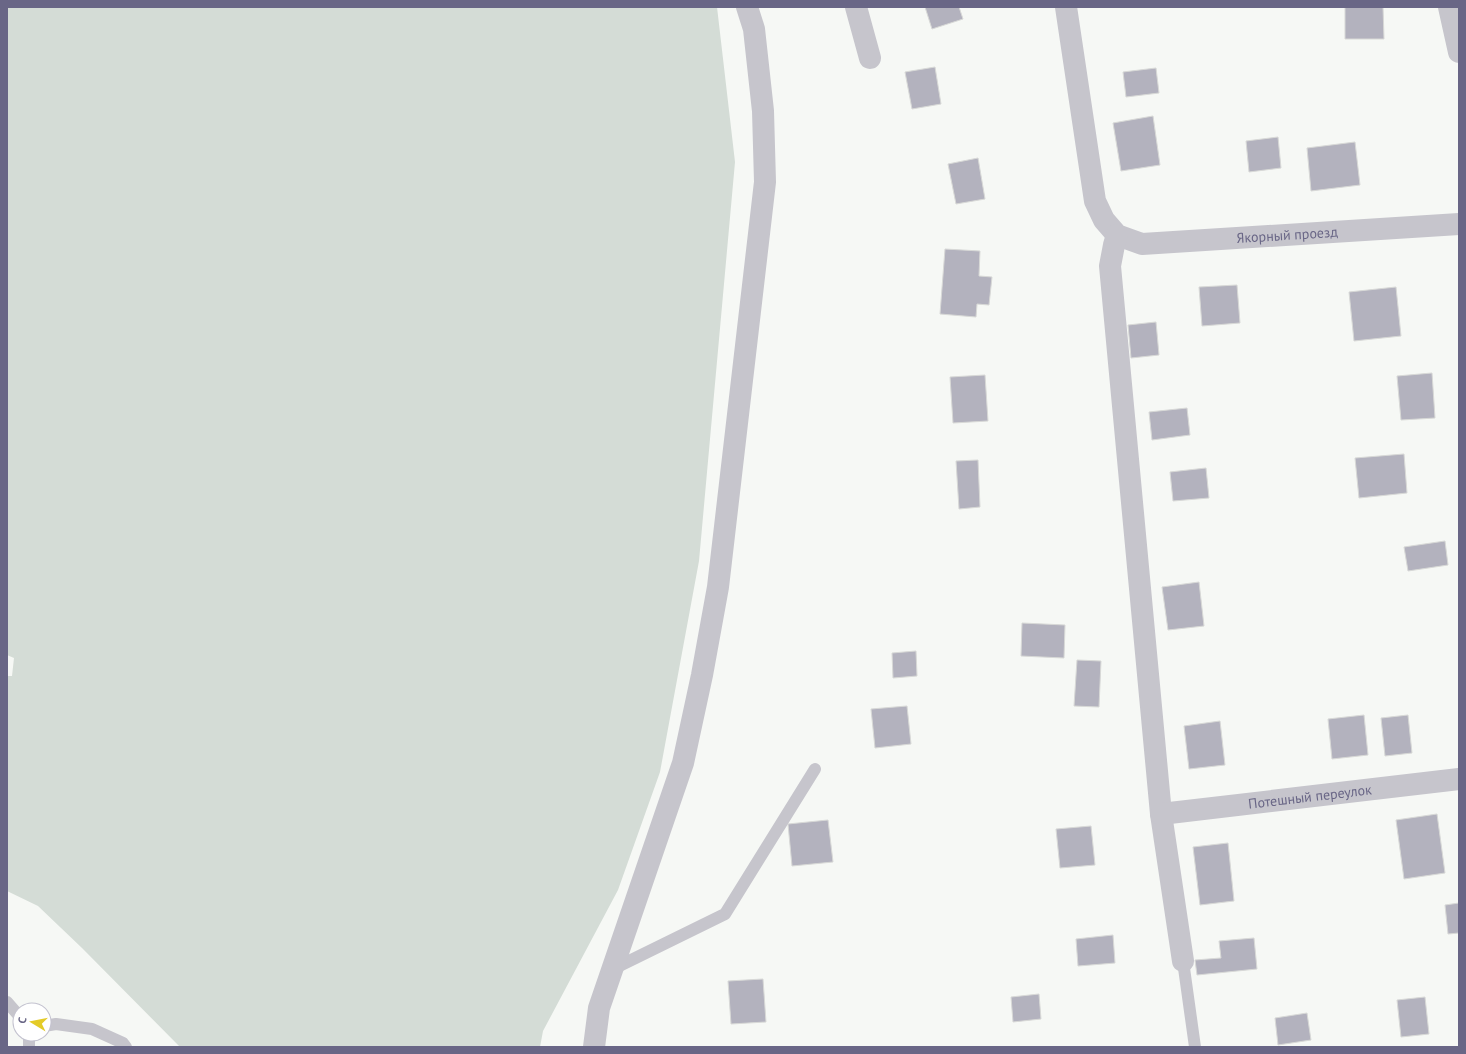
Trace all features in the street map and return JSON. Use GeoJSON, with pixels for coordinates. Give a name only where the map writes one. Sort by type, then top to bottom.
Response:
{"type":"FeatureCollection","features":[{"type":"Feature","properties":{"kind":"street"},"geometry":{"type":"LineString","coordinates":[[594,1047],[599,1008],[683,763],[702,675],[718,587],[765,182],[763,111],[754,29],[747,7]]}},
{"type":"Feature","properties":{"kind":"street"},"geometry":{"type":"LineString","coordinates":[[856,7],[870,58]]}},
{"type":"Feature","properties":{"kind":"street"},"geometry":{"type":"LineString","coordinates":[[1066,7],[1095,200],[1104,220],[1118,235],[1114,245],[1110,266],[1160,814],[1183,961]]}},
{"type":"Feature","properties":{"kind":"street"},"geometry":{"type":"LineString","coordinates":[[1449,7],[1459,52]]}},
{"type":"Feature","properties":{"kind":"street","name":"Якорный проезд"},"geometry":{"type":"LineString","coordinates":[[1118,235],[1142,244],[1459,224]]}},
{"type":"Feature","properties":{"kind":"street","name":"Потешный переулок"},"geometry":{"type":"LineString","coordinates":[[1160,814],[1459,778]]}},
{"type":"Feature","properties":{"kind":"lane"},"geometry":{"type":"LineString","coordinates":[[613,969],[725,914],[815,769]]}},
{"type":"Feature","properties":{"kind":"lane"},"geometry":{"type":"LineString","coordinates":[[1183,961],[1195,1047]]}},
{"type":"Feature","properties":{"kind":"lane"},"geometry":{"type":"LineString","coordinates":[[52,1025],[92,1029],[123,1042],[126,1047]]}},
{"type":"Feature","properties":{"kind":"shaded area"},"geometry":{"type":"Polygon","coordinates":[[[7,7],[717,7],[735,162],[699,561],[660,772],[618,890],[543,1031],[540,1047],[180,1047],[38,906],[7,891],[7,676],[12,676],[14,658],[7,655],[7,7]]]}},
{"type":"Feature","properties":{"kind":"building"},"geometry":{"type":"Polygon","coordinates":[[[925,7],[959,7],[963,19],[932,29],[925,7]]]}},
{"type":"Feature","properties":{"kind":"building"},"geometry":{"type":"Polygon","coordinates":[[[1345,7],[1383,7],[1384,39],[1345,39],[1345,7]]]}},
{"type":"Feature","properties":{"kind":"building"},"geometry":{"type":"Polygon","coordinates":[[[935,67],[941,104],[912,109],[905,72],[935,67]]]}},
{"type":"Feature","properties":{"kind":"building"},"geometry":{"type":"Polygon","coordinates":[[[1156,68],[1159,93],[1126,97],[1123,72],[1156,68]]]}},
{"type":"Feature","properties":{"kind":"building"},"geometry":{"type":"Polygon","coordinates":[[[1153,116],[1160,165],[1121,171],[1113,123],[1153,116]]]}},
{"type":"Feature","properties":{"kind":"building"},"geometry":{"type":"Polygon","coordinates":[[[1278,137],[1281,168],[1249,172],[1246,141],[1278,137]]]}},
{"type":"Feature","properties":{"kind":"building"},"geometry":{"type":"Polygon","coordinates":[[[1355,142],[1360,185],[1311,191],[1307,148],[1355,142]]]}},
{"type":"Feature","properties":{"kind":"building"},"geometry":{"type":"Polygon","coordinates":[[[978,158],[985,199],[956,204],[948,164],[978,158]]]}},
{"type":"Feature","properties":{"kind":"building"},"geometry":{"type":"Polygon","coordinates":[[[945,249],[980,251],[979,276],[992,277],[989,305],[977,304],[976,317],[940,314],[945,249]]]}},
{"type":"Feature","properties":{"kind":"building"},"geometry":{"type":"Polygon","coordinates":[[[1237,285],[1240,323],[1202,326],[1199,287],[1237,285]]]}},
{"type":"Feature","properties":{"kind":"building"},"geometry":{"type":"Polygon","coordinates":[[[1396,287],[1401,336],[1354,341],[1349,292],[1396,287]]]}},
{"type":"Feature","properties":{"kind":"building"},"geometry":{"type":"Polygon","coordinates":[[[1156,322],[1159,355],[1131,358],[1128,325],[1156,322]]]}},
{"type":"Feature","properties":{"kind":"building"},"geometry":{"type":"Polygon","coordinates":[[[1432,373],[1435,418],[1401,420],[1397,376],[1432,373]]]}},
{"type":"Feature","properties":{"kind":"building"},"geometry":{"type":"Polygon","coordinates":[[[985,375],[988,421],[953,423],[950,377],[985,375]]]}},
{"type":"Feature","properties":{"kind":"building"},"geometry":{"type":"Polygon","coordinates":[[[1187,408],[1190,435],[1152,440],[1149,412],[1187,408]]]}},
{"type":"Feature","properties":{"kind":"building"},"geometry":{"type":"Polygon","coordinates":[[[1404,454],[1407,493],[1359,498],[1355,458],[1404,454]]]}},
{"type":"Feature","properties":{"kind":"building"},"geometry":{"type":"Polygon","coordinates":[[[978,460],[980,507],[959,509],[956,461],[978,460]]]}},
{"type":"Feature","properties":{"kind":"building"},"geometry":{"type":"Polygon","coordinates":[[[1206,468],[1209,498],[1173,501],[1170,472],[1206,468]]]}},
{"type":"Feature","properties":{"kind":"building"},"geometry":{"type":"Polygon","coordinates":[[[1445,541],[1448,565],[1408,571],[1404,547],[1445,541]]]}},
{"type":"Feature","properties":{"kind":"building"},"geometry":{"type":"Polygon","coordinates":[[[1199,582],[1204,626],[1168,630],[1162,587],[1199,582]]]}},
{"type":"Feature","properties":{"kind":"building"},"geometry":{"type":"Polygon","coordinates":[[[1022,623],[1065,625],[1064,658],[1021,656],[1022,623]]]}},
{"type":"Feature","properties":{"kind":"building"},"geometry":{"type":"Polygon","coordinates":[[[916,651],[917,676],[893,678],[892,653],[916,651]]]}},
{"type":"Feature","properties":{"kind":"building"},"geometry":{"type":"Polygon","coordinates":[[[1077,660],[1101,661],[1099,707],[1074,706],[1077,660]]]}},
{"type":"Feature","properties":{"kind":"building"},"geometry":{"type":"Polygon","coordinates":[[[907,706],[911,744],[875,748],[871,709],[907,706]]]}},
{"type":"Feature","properties":{"kind":"building"},"geometry":{"type":"Polygon","coordinates":[[[1364,715],[1368,755],[1332,759],[1328,719],[1364,715]]]}},
{"type":"Feature","properties":{"kind":"building"},"geometry":{"type":"Polygon","coordinates":[[[1408,715],[1412,753],[1385,756],[1381,718],[1408,715]]]}},
{"type":"Feature","properties":{"kind":"building"},"geometry":{"type":"Polygon","coordinates":[[[1220,721],[1225,765],[1189,769],[1184,726],[1220,721]]]}},
{"type":"Feature","properties":{"kind":"building"},"geometry":{"type":"Polygon","coordinates":[[[1437,814],[1445,873],[1404,879],[1396,820],[1437,814]]]}},
{"type":"Feature","properties":{"kind":"building"},"geometry":{"type":"Polygon","coordinates":[[[828,820],[833,862],[792,866],[788,824],[828,820]]]}},
{"type":"Feature","properties":{"kind":"building"},"geometry":{"type":"Polygon","coordinates":[[[1091,826],[1095,865],[1060,868],[1056,829],[1091,826]]]}},
{"type":"Feature","properties":{"kind":"building"},"geometry":{"type":"Polygon","coordinates":[[[1228,843],[1234,901],[1200,905],[1193,847],[1228,843]]]}},
{"type":"Feature","properties":{"kind":"building"},"geometry":{"type":"Polygon","coordinates":[[[1459,903],[1459,933],[1448,934],[1445,905],[1459,903]]]}},
{"type":"Feature","properties":{"kind":"building"},"geometry":{"type":"Polygon","coordinates":[[[1113,935],[1115,963],[1078,966],[1076,939],[1113,935]]]}},
{"type":"Feature","properties":{"kind":"building"},"geometry":{"type":"Polygon","coordinates":[[[1254,938],[1257,969],[1197,975],[1195,960],[1221,958],[1219,941],[1254,938]]]}},
{"type":"Feature","properties":{"kind":"building"},"geometry":{"type":"Polygon","coordinates":[[[763,979],[766,1022],[731,1024],[728,981],[763,979]]]}},
{"type":"Feature","properties":{"kind":"building"},"geometry":{"type":"Polygon","coordinates":[[[1039,994],[1041,1019],[1013,1022],[1011,997],[1039,994]]]}},
{"type":"Feature","properties":{"kind":"building"},"geometry":{"type":"Polygon","coordinates":[[[1425,997],[1429,1034],[1401,1037],[1397,1000],[1425,997]]]}},
{"type":"Feature","properties":{"kind":"building"},"geometry":{"type":"Polygon","coordinates":[[[1307,1013],[1311,1040],[1278,1045],[1275,1018],[1307,1013]]]}}]}
